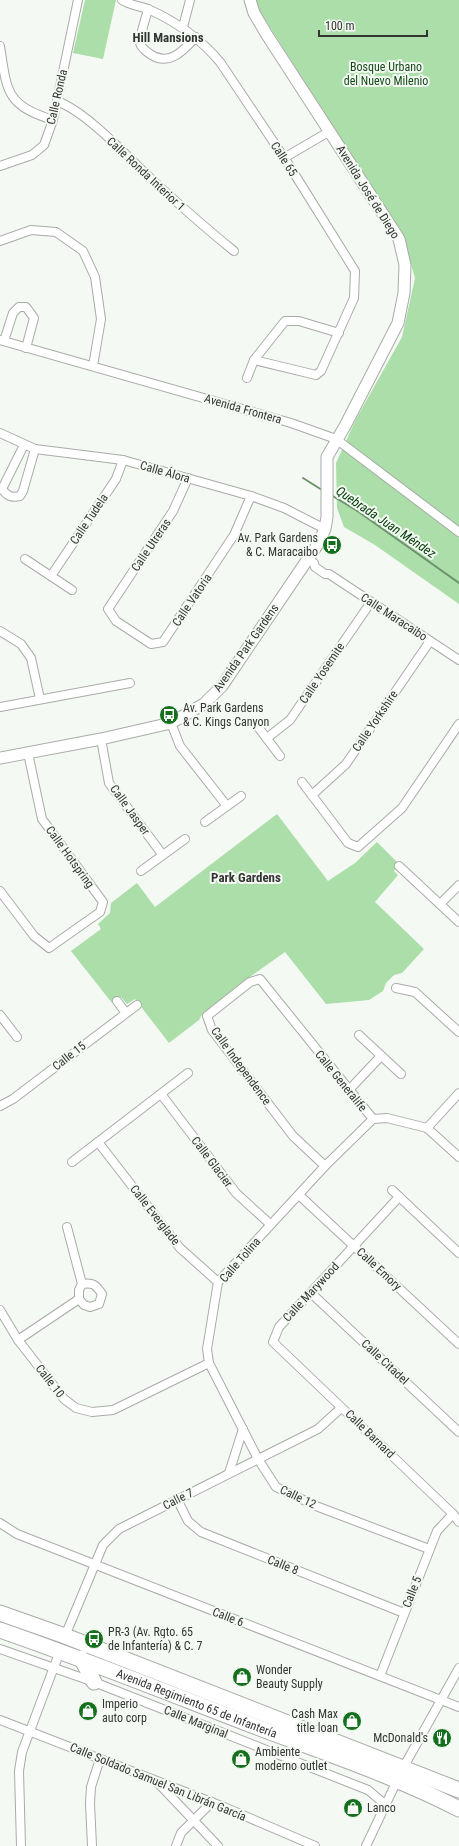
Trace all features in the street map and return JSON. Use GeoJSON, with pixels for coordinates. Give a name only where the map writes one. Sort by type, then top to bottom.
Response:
{"type":"FeatureCollection","features":[{"type":"Feature","properties":{"kind":"highway","name":"Avenida Regimiento 65 de Infantería"},"geometry":{"type":"LineString","coordinates":[[0,1613],[66,1636],[401,1774],[459,1808]]}},
{"type":"Feature","properties":{"kind":"highway","name":"Avenida Regimiento 65 de Infantería"},"geometry":{"type":"LineString","coordinates":[[0,1630],[81,1658],[240,1721],[401,1774],[459,1790]]}},
{"type":"Feature","properties":{"kind":"highway"},"geometry":{"type":"LineString","coordinates":[[81,1658],[94,1682]]}},
{"type":"Feature","properties":{"kind":"street","name":"Calle Ronda"},"geometry":{"type":"LineString","coordinates":[[0,166],[32,156],[44,145],[53,120],[78,0]]}},
{"type":"Feature","properties":{"kind":"street","name":"Calle 65"},"geometry":{"type":"LineString","coordinates":[[122,0],[148,9],[183,27],[196,37],[220,62],[284,158],[355,271],[354,298],[321,371],[316,375],[254,360]]}},
{"type":"Feature","properties":{"kind":"street"},"geometry":{"type":"LineString","coordinates":[[183,27],[190,0]]}},
{"type":"Feature","properties":{"kind":"street","name":"Avenida José de Diego"},"geometry":{"type":"LineString","coordinates":[[250,0],[254,13],[399,239],[405,265],[404,293],[398,323],[336,439]]}},
{"type":"Feature","properties":{"kind":"street"},"geometry":{"type":"LineString","coordinates":[[148,9],[140,42],[143,49],[157,59],[164,60],[171,58],[196,37]]}},
{"type":"Feature","properties":{"kind":"street"},"geometry":{"type":"LineString","coordinates":[[0,46],[8,89],[17,102],[32,113],[53,120]]}},
{"type":"Feature","properties":{"kind":"street","name":"Calle Ronda Interior 1"},"geometry":{"type":"LineString","coordinates":[[57,101],[67,105],[109,138],[192,217],[234,251]]}},
{"type":"Feature","properties":{"kind":"street"},"geometry":{"type":"LineString","coordinates":[[284,158],[330,131]]}},
{"type":"Feature","properties":{"kind":"street"},"geometry":{"type":"LineString","coordinates":[[0,241],[31,230],[56,232],[83,251],[95,277],[101,319],[93,366]]}},
{"type":"Feature","properties":{"kind":"street"},"geometry":{"type":"LineString","coordinates":[[2,341],[13,313],[19,307],[26,307],[34,318],[26,348]]}},
{"type":"Feature","properties":{"kind":"street"},"geometry":{"type":"LineString","coordinates":[[247,378],[254,360],[285,321],[299,321],[339,333]]}},
{"type":"Feature","properties":{"kind":"street","name":"Avenida Frontera"},"geometry":{"type":"LineString","coordinates":[[2,341],[291,423],[336,439],[459,532]]}},
{"type":"Feature","properties":{"kind":"street","name":"Calle Álora"},"geometry":{"type":"LineString","coordinates":[[0,433],[35,449],[123,460],[251,496],[284,508],[325,529]]}},
{"type":"Feature","properties":{"kind":"street","name":"Avenida Park Gardens"},"geometry":{"type":"LineString","coordinates":[[0,758],[102,739],[171,723],[204,704],[222,686],[311,561],[325,529],[327,457],[336,439]]}},
{"type":"Feature","properties":{"kind":"street"},"geometry":{"type":"LineString","coordinates":[[24,445],[2,489],[6,494],[13,498],[20,496],[23,491],[35,449]]}},
{"type":"Feature","properties":{"kind":"street","name":"Calle Tudela"},"geometry":{"type":"LineString","coordinates":[[51,576],[116,479],[123,460]]}},
{"type":"Feature","properties":{"kind":"street","name":"Calle Utreras"},"geometry":{"type":"LineString","coordinates":[[108,609],[173,511],[188,478]]}},
{"type":"Feature","properties":{"kind":"street","name":"Calle Vatoria"},"geometry":{"type":"LineString","coordinates":[[108,609],[116,621],[151,644],[163,642],[234,535],[251,496]]}},
{"type":"Feature","properties":{"kind":"street"},"geometry":{"type":"LineString","coordinates":[[25,559],[72,590]]}},
{"type":"Feature","properties":{"kind":"street","name":"Calle Maracaibo"},"geometry":{"type":"LineString","coordinates":[[311,561],[329,571],[329,574],[459,660]]}},
{"type":"Feature","properties":{"kind":"street","name":"Calle Yosemite"},"geometry":{"type":"LineString","coordinates":[[267,738],[290,720],[371,602]]}},
{"type":"Feature","properties":{"kind":"street"},"geometry":{"type":"LineString","coordinates":[[0,631],[20,644],[31,658],[40,699]]}},
{"type":"Feature","properties":{"kind":"street","name":"Calle Yorkshire"},"geometry":{"type":"LineString","coordinates":[[312,795],[346,764],[430,641]]}},
{"type":"Feature","properties":{"kind":"street"},"geometry":{"type":"LineString","coordinates":[[0,707],[130,683]]}},
{"type":"Feature","properties":{"kind":"street"},"geometry":{"type":"LineString","coordinates":[[171,723],[180,746],[227,806]]}},
{"type":"Feature","properties":{"kind":"street"},"geometry":{"type":"LineString","coordinates":[[256,723],[280,756]]}},
{"type":"Feature","properties":{"kind":"street"},"geometry":{"type":"LineString","coordinates":[[302,782],[348,843],[358,847],[402,808],[459,724]]}},
{"type":"Feature","properties":{"kind":"street","name":"Calle Jasper"},"geometry":{"type":"LineString","coordinates":[[102,739],[109,783],[162,854]]}},
{"type":"Feature","properties":{"kind":"street","name":"Calle Hotspring"},"geometry":{"type":"LineString","coordinates":[[0,890],[34,936],[49,948],[100,912],[103,902],[42,819],[28,753]]}},
{"type":"Feature","properties":{"kind":"street"},"geometry":{"type":"LineString","coordinates":[[205,822],[241,796]]}},
{"type":"Feature","properties":{"kind":"street"},"geometry":{"type":"LineString","coordinates":[[141,871],[162,854],[185,839]]}},
{"type":"Feature","properties":{"kind":"street"},"geometry":{"type":"LineString","coordinates":[[399,866],[459,922]]}},
{"type":"Feature","properties":{"kind":"street"},"geometry":{"type":"LineString","coordinates":[[440,904],[459,885]]}},
{"type":"Feature","properties":{"kind":"street","name":"Calle Independence"},"geometry":{"type":"LineString","coordinates":[[278,1002],[260,979],[250,982],[207,1016],[212,1030],[293,1136],[325,1166]]}},
{"type":"Feature","properties":{"kind":"street"},"geometry":{"type":"LineString","coordinates":[[396,988],[415,992],[459,1032]]}},
{"type":"Feature","properties":{"kind":"street"},"geometry":{"type":"LineString","coordinates":[[117,1001],[126,1013]]}},
{"type":"Feature","properties":{"kind":"street","name":"Calle Generalife"},"geometry":{"type":"LineString","coordinates":[[278,1002],[372,1119],[387,1118],[427,1128],[459,1157]]}},
{"type":"Feature","properties":{"kind":"street","name":"Calle 15"},"geometry":{"type":"LineString","coordinates":[[0,1106],[13,1099],[137,1004]]}},
{"type":"Feature","properties":{"kind":"street"},"geometry":{"type":"LineString","coordinates":[[0,1015],[17,1037]]}},
{"type":"Feature","properties":{"kind":"street"},"geometry":{"type":"LineString","coordinates":[[359,1035],[401,1074]]}},
{"type":"Feature","properties":{"kind":"street"},"geometry":{"type":"LineString","coordinates":[[348,1091],[381,1056]]}},
{"type":"Feature","properties":{"kind":"street"},"geometry":{"type":"LineString","coordinates":[[72,1162],[188,1073]]}},
{"type":"Feature","properties":{"kind":"street"},"geometry":{"type":"LineString","coordinates":[[427,1128],[459,1093]]}},
{"type":"Feature","properties":{"kind":"street","name":"Calle Glacier"},"geometry":{"type":"LineString","coordinates":[[161,1094],[236,1193],[270,1224]]}},
{"type":"Feature","properties":{"kind":"street","name":"Calle Tolina"},"geometry":{"type":"LineString","coordinates":[[209,1363],[207,1349],[218,1282],[270,1224],[372,1119]]}},
{"type":"Feature","properties":{"kind":"street","name":"Calle Everglade"},"geometry":{"type":"LineString","coordinates":[[98,1142],[180,1248],[218,1282]]}},
{"type":"Feature","properties":{"kind":"street"},"geometry":{"type":"LineString","coordinates":[[392,1190],[459,1252]]}},
{"type":"Feature","properties":{"kind":"street","name":"Calle Emory"},"geometry":{"type":"LineString","coordinates":[[299,1194],[459,1344]]}},
{"type":"Feature","properties":{"kind":"street","name":"Calle Marywood"},"geometry":{"type":"LineString","coordinates":[[279,1347],[273,1342],[279,1327],[399,1197]]}},
{"type":"Feature","properties":{"kind":"street"},"geometry":{"type":"LineString","coordinates":[[18,1340],[78,1299],[79,1290],[82,1284],[67,1227]]}},
{"type":"Feature","properties":{"kind":"street"},"geometry":{"type":"LineString","coordinates":[[78,1299],[90,1308],[99,1304],[102,1294],[97,1285],[90,1283],[82,1284]]}},
{"type":"Feature","properties":{"kind":"street","name":"Calle Citadel"},"geometry":{"type":"LineString","coordinates":[[311,1293],[459,1432]]}},
{"type":"Feature","properties":{"kind":"street","name":"Calle 10"},"geometry":{"type":"LineString","coordinates":[[0,1310],[18,1340],[64,1399],[76,1408],[92,1412],[113,1410],[209,1363]]}},
{"type":"Feature","properties":{"kind":"street","name":"Calle Barnard"},"geometry":{"type":"LineString","coordinates":[[279,1347],[453,1514],[459,1522]]}},
{"type":"Feature","properties":{"kind":"street","name":"Calle 12"},"geometry":{"type":"LineString","coordinates":[[209,1363],[258,1459],[276,1487],[316,1506],[429,1549]]}},
{"type":"Feature","properties":{"kind":"street","name":"Calle 7"},"geometry":{"type":"LineString","coordinates":[[66,1636],[103,1545],[119,1529],[318,1429],[341,1408]]}},
{"type":"Feature","properties":{"kind":"street"},"geometry":{"type":"LineString","coordinates":[[229,1473],[243,1429]]}},
{"type":"Feature","properties":{"kind":"street","name":"Calle 8"},"geometry":{"type":"LineString","coordinates":[[177,1499],[188,1521],[201,1532],[404,1613]]}},
{"type":"Feature","properties":{"kind":"street","name":"Calle 5"},"geometry":{"type":"LineString","coordinates":[[380,1676],[437,1531],[453,1514]]}},
{"type":"Feature","properties":{"kind":"street","name":"Calle 6"},"geometry":{"type":"LineString","coordinates":[[0,1523],[17,1534],[94,1565],[459,1707]]}},
{"type":"Feature","properties":{"kind":"street","name":"Calle Marginal"},"geometry":{"type":"LineString","coordinates":[[0,1649],[94,1682],[368,1790],[386,1805]]}},
{"type":"Feature","properties":{"kind":"street"},"geometry":{"type":"LineString","coordinates":[[21,1846],[19,1771],[22,1752],[28,1731],[60,1651]]}},
{"type":"Feature","properties":{"kind":"street"},"geometry":{"type":"LineString","coordinates":[[366,1846],[401,1774],[459,1668]]}},
{"type":"Feature","properties":{"kind":"street","name":"Calle Soldado Samuel San Librán García"},"geometry":{"type":"LineString","coordinates":[[0,1720],[212,1802],[315,1846]]}},
{"type":"Feature","properties":{"kind":"street"},"geometry":{"type":"LineString","coordinates":[[92,1846],[90,1804],[92,1787],[100,1759]]}},
{"type":"Feature","properties":{"kind":"street"},"geometry":{"type":"LineString","coordinates":[[158,1782],[218,1846]]}},
{"type":"Feature","properties":{"kind":"street"},"geometry":{"type":"LineString","coordinates":[[176,1846],[181,1833],[212,1802]]}},
{"type":"Feature","properties":{"kind":"green space"},"geometry":{"type":"Polygon","coordinates":[[[85,0],[116,0],[103,59],[73,53],[85,0]]]}},
{"type":"Feature","properties":{"kind":"green space","name":"Bosque Urbano del Nuevo Milenio"},"geometry":{"type":"Polygon","coordinates":[[[254,0],[459,0],[459,604],[375,545],[344,527],[337,508],[336,463],[356,419],[402,337],[415,278],[403,237],[254,0]]]}},
{"type":"Feature","properties":{"kind":"green space"},"geometry":{"type":"Polygon","coordinates":[[[277,814],[328,881],[355,863],[377,842],[399,864],[394,871],[398,875],[375,902],[424,949],[402,973],[394,975],[386,983],[383,991],[369,1000],[326,1004],[285,952],[240,984],[201,1016],[199,1020],[169,1043],[135,999],[127,1004],[121,997],[112,1003],[71,951],[101,929],[98,924],[110,913],[111,903],[137,883],[155,907],[277,814]]]}},
{"type":"Feature","properties":{"kind":"waterway","name":"Quebrada Juan Méndez"},"geometry":{"type":"LineString","coordinates":[[303,478],[322,490]]}},
{"type":"Feature","properties":{"kind":"waterway","name":"Quebrada Juan Méndez"},"geometry":{"type":"LineString","coordinates":[[331,495],[356,510],[459,583]]}},
{"type":"Feature","properties":{"kind":"place","name":"Av. Park Gardens & C. Maracaibo"},"geometry":{"type":"Point","coordinates":[332,545]}},
{"type":"Feature","properties":{"kind":"place","name":"Av. Park Gardens & C. Kings Canyon"},"geometry":{"type":"Point","coordinates":[169,715]}},
{"type":"Feature","properties":{"kind":"place","name":"PR-3 (Av. Rgto. 65 de Infantería) & C. 7"},"geometry":{"type":"Point","coordinates":[94,1639]}},
{"type":"Feature","properties":{"kind":"place","name":"Wonder Beauty Supply"},"geometry":{"type":"Point","coordinates":[242,1677]}},
{"type":"Feature","properties":{"kind":"place","name":"Imperio auto corp"},"geometry":{"type":"Point","coordinates":[88,1711]}},
{"type":"Feature","properties":{"kind":"place","name":"Cash Max title loan"},"geometry":{"type":"Point","coordinates":[352,1721]}},
{"type":"Feature","properties":{"kind":"place","name":"McDonald's"},"geometry":{"type":"Point","coordinates":[442,1738]}},
{"type":"Feature","properties":{"kind":"place","name":"Ambiente moderno outlet"},"geometry":{"type":"Point","coordinates":[241,1759]}},
{"type":"Feature","properties":{"kind":"place","name":"Lanco"},"geometry":{"type":"Point","coordinates":[353,1808]}},
{"type":"Feature","properties":{"kind":"district","name":"Hill Mansions"},"geometry":{"type":"Point","coordinates":[168,37]}},
{"type":"Feature","properties":{"kind":"district","name":"Park Gardens"},"geometry":{"type":"Point","coordinates":[246,877]}}]}
